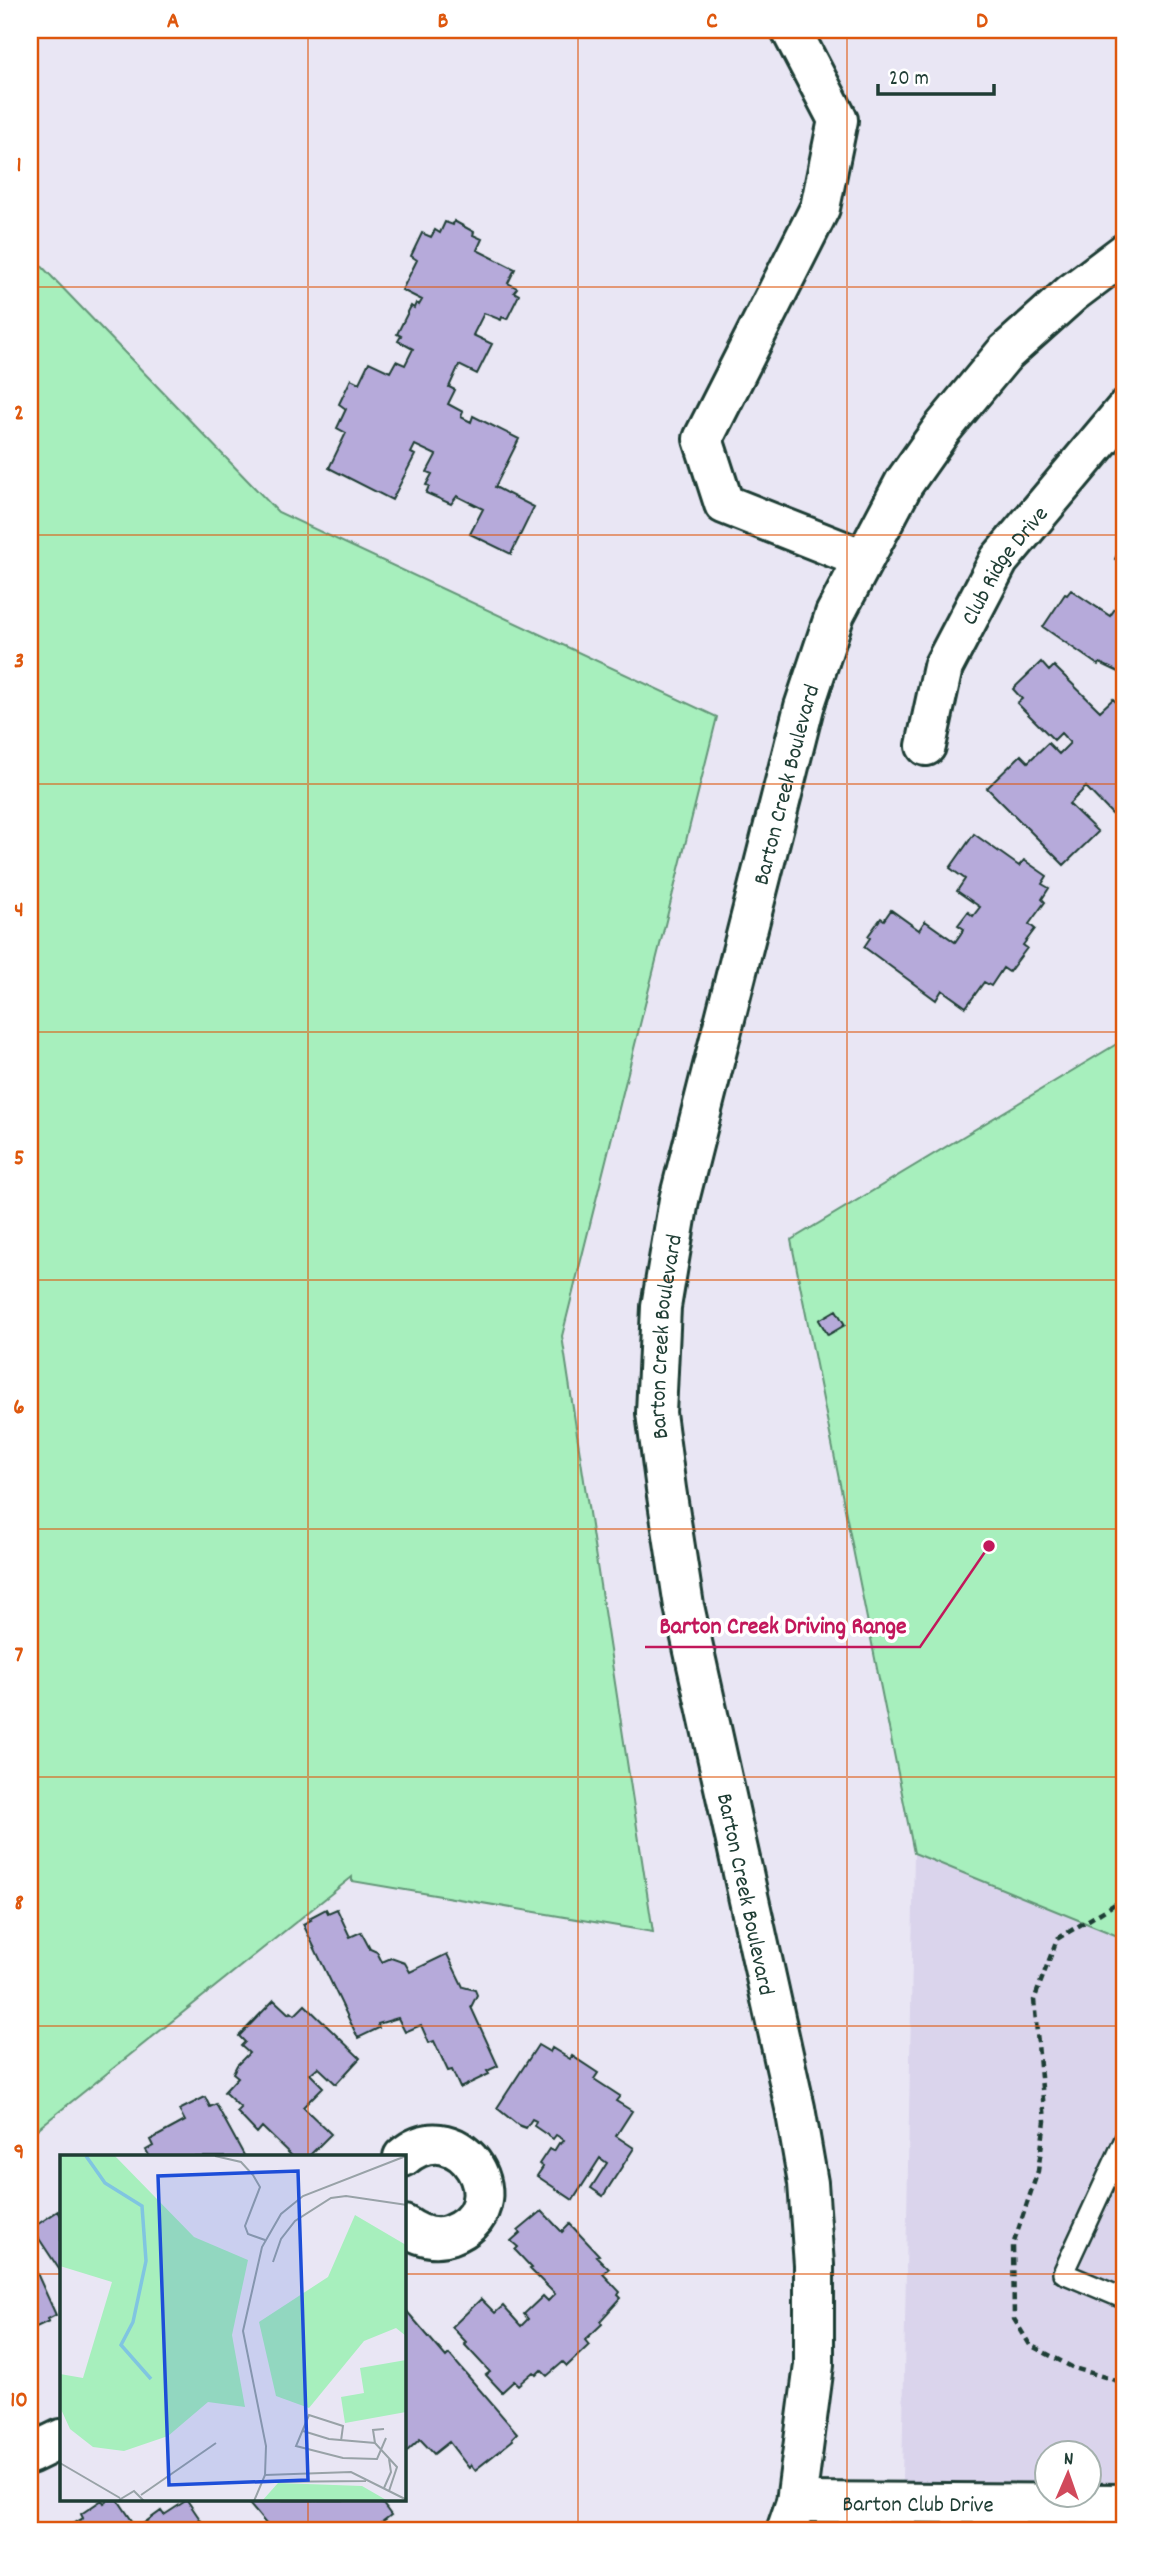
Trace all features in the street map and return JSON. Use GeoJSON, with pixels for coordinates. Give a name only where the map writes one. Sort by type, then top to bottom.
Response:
{"type":"FeatureCollection","features":[{"type":"Feature","properties":{"kind":"street"},"geometry":{"type":"LineString","coordinates":[[791,30],[838,120],[820,208],[703,439],[724,504],[863,559]]}},
{"type":"Feature","properties":{"kind":"street","name":"Barton Creek Boulevard"},"geometry":{"type":"LineString","coordinates":[[791,2517],[814,2365],[814,2265],[808,2183],[795,2108],[684,1606],[656,1413],[661,1307],[679,1200],[804,708],[835,614],[912,472],[942,429],[1005,353],[1072,293],[1125,253]]}},
{"type":"Feature","properties":{"kind":"street","name":"Club Ridge Drive"},"geometry":{"type":"LineString","coordinates":[[926,746],[943,667],[999,560],[1125,410]]}},
{"type":"Feature","properties":{"kind":"street"},"geometry":{"type":"LineString","coordinates":[[406,2155],[418,2147],[433,2144],[448,2145],[461,2151],[473,2161],[480,2175],[483,2191],[480,2207],[472,2220],[460,2231],[428,2237],[406,2227]]}},
{"type":"Feature","properties":{"kind":"street"},"geometry":{"type":"LineString","coordinates":[[30,2454],[60,2439]]}},
{"type":"Feature","properties":{"kind":"street","name":"Barton Club Drive"},"geometry":{"type":"LineString","coordinates":[[791,2517],[1125,2504]]}},
{"type":"Feature","properties":{"kind":"lane"},"geometry":{"type":"LineString","coordinates":[[1124,2145],[1063,2273],[1125,2299]]}},
{"type":"Feature","properties":{"kind":"path"},"geometry":{"type":"LineString","coordinates":[[1125,1898],[1057,1939],[1034,2000],[1045,2121],[1038,2171],[1013,2245],[1014,2319],[1030,2345],[1074,2368],[1125,2382]]}},
{"type":"Feature","properties":{"kind":"shaded area"},"geometry":{"type":"Polygon","coordinates":[[[914,1853],[1125,1939],[1125,2531],[901,2531],[914,1853]]]}},
{"type":"Feature","properties":{"kind":"green space"},"geometry":{"type":"Polygon","coordinates":[[[30,254],[278,512],[717,717],[562,1336],[653,1932],[352,1881],[352,1877],[30,2135],[30,254]]]}},
{"type":"Feature","properties":{"kind":"green space"},"geometry":{"type":"Polygon","coordinates":[[[1125,1039],[1125,1939],[914,1853],[791,1240],[1125,1039]]]}},
{"type":"Feature","properties":{"kind":"building"},"geometry":{"type":"Polygon","coordinates":[[[454,221],[482,239],[477,250],[515,269],[508,283],[517,288],[514,292],[519,295],[507,319],[502,317],[501,320],[484,313],[473,335],[492,344],[477,374],[459,365],[449,387],[455,390],[448,404],[463,412],[461,417],[471,422],[473,416],[519,439],[495,487],[534,507],[511,554],[470,534],[483,509],[457,496],[451,504],[426,493],[429,486],[426,485],[432,474],[427,472],[436,455],[415,445],[411,453],[415,455],[392,500],[329,468],[346,433],[337,428],[346,409],[339,404],[351,379],[359,383],[369,362],[390,372],[396,361],[405,365],[413,349],[398,341],[401,336],[397,334],[411,306],[414,308],[416,303],[419,305],[422,300],[402,290],[417,260],[411,256],[422,233],[431,237],[435,230],[440,233],[445,222],[453,225],[454,221]]]}},
{"type":"Feature","properties":{"kind":"building"},"geometry":{"type":"Polygon","coordinates":[[[1125,539],[1125,566],[1115,559],[1125,539]]]}},
{"type":"Feature","properties":{"kind":"building"},"geometry":{"type":"Polygon","coordinates":[[[1071,590],[1110,616],[1125,594],[1125,675],[1100,663],[1098,665],[1043,627],[1065,594],[1071,590]]]}},
{"type":"Feature","properties":{"kind":"building"},"geometry":{"type":"Polygon","coordinates":[[[1041,662],[1049,671],[1054,666],[1100,711],[1113,699],[1125,711],[1125,802],[1112,814],[1086,787],[1069,804],[1098,832],[1064,865],[987,788],[1021,755],[1028,762],[1048,743],[1059,754],[1070,743],[1061,733],[1054,740],[1017,703],[1022,699],[1013,689],[1041,662]]]}},
{"type":"Feature","properties":{"kind":"building"},"geometry":{"type":"Polygon","coordinates":[[[974,834],[1019,866],[1024,860],[1047,876],[1042,884],[1049,888],[1042,899],[1045,902],[1029,924],[1035,929],[1023,945],[1027,948],[1009,972],[1003,968],[991,986],[984,982],[966,1007],[942,990],[936,1000],[864,947],[870,938],[868,936],[881,918],[884,920],[891,910],[919,930],[925,921],[955,942],[964,929],[958,925],[968,912],[973,916],[980,907],[957,891],[965,879],[950,868],[974,834]]]}},
{"type":"Feature","properties":{"kind":"building"},"geometry":{"type":"Polygon","coordinates":[[[836,1310],[845,1325],[828,1335],[819,1320],[836,1310]]]}},
{"type":"Feature","properties":{"kind":"building"},"geometry":{"type":"Polygon","coordinates":[[[326,1909],[328,1913],[337,1909],[350,1937],[361,1932],[370,1949],[377,1952],[382,1962],[391,1958],[405,1963],[410,1972],[447,1954],[463,1987],[475,1990],[477,1995],[471,2007],[498,2066],[487,2071],[489,2074],[460,2088],[452,2070],[448,2071],[434,2041],[429,2043],[421,2025],[405,2032],[398,2018],[378,2024],[379,2028],[358,2038],[303,1924],[326,1909]]]}},
{"type":"Feature","properties":{"kind":"building"},"geometry":{"type":"Polygon","coordinates":[[[274,2000],[289,2014],[291,2012],[295,2015],[305,2005],[360,2058],[336,2084],[318,2067],[310,2074],[323,2087],[303,2107],[331,2134],[310,2155],[291,2155],[262,2127],[257,2133],[237,2112],[241,2108],[224,2092],[238,2077],[233,2073],[249,2053],[241,2046],[245,2042],[239,2036],[274,2000]]]}},
{"type":"Feature","properties":{"kind":"building"},"geometry":{"type":"Polygon","coordinates":[[[538,2045],[550,2052],[552,2048],[570,2059],[572,2056],[598,2073],[594,2079],[620,2096],[616,2101],[632,2111],[616,2136],[634,2148],[603,2196],[591,2188],[607,2163],[600,2158],[573,2200],[537,2176],[543,2167],[539,2164],[549,2149],[554,2151],[564,2140],[556,2135],[553,2139],[534,2126],[536,2121],[532,2119],[526,2128],[518,2125],[497,2108],[538,2045]]]}},
{"type":"Feature","properties":{"kind":"building"},"geometry":{"type":"Polygon","coordinates":[[[205,2097],[210,2107],[216,2104],[244,2155],[149,2155],[146,2150],[153,2146],[150,2140],[185,2121],[179,2110],[205,2097]]]}},
{"type":"Feature","properties":{"kind":"building"},"geometry":{"type":"Polygon","coordinates":[[[58,2211],[60,2270],[32,2228],[58,2211]]]}},
{"type":"Feature","properties":{"kind":"building"},"geometry":{"type":"Polygon","coordinates":[[[542,2211],[562,2232],[570,2224],[599,2255],[596,2256],[609,2269],[603,2274],[620,2292],[618,2295],[621,2298],[600,2321],[602,2324],[585,2340],[589,2345],[567,2366],[563,2362],[547,2376],[541,2370],[536,2375],[533,2372],[518,2385],[514,2381],[502,2392],[486,2375],[490,2372],[452,2327],[481,2299],[495,2313],[503,2306],[521,2326],[528,2319],[524,2314],[543,2296],[548,2301],[555,2294],[530,2269],[532,2268],[515,2250],[518,2247],[511,2241],[520,2233],[518,2231],[542,2211]]]}},
{"type":"Feature","properties":{"kind":"building"},"geometry":{"type":"Polygon","coordinates":[[[30,2258],[56,2315],[30,2330],[30,2258]]]}},
{"type":"Feature","properties":{"kind":"building"},"geometry":{"type":"Polygon","coordinates":[[[406,2310],[446,2357],[449,2354],[517,2433],[513,2440],[475,2470],[471,2465],[469,2468],[449,2442],[434,2454],[420,2439],[406,2452],[406,2310]]]}},
{"type":"Feature","properties":{"kind":"building"},"geometry":{"type":"Polygon","coordinates":[[[99,2502],[119,2502],[137,2528],[161,2511],[164,2515],[188,2502],[208,2531],[78,2531],[73,2524],[83,2518],[81,2514],[99,2502]]]}},
{"type":"Feature","properties":{"kind":"building"},"geometry":{"type":"Polygon","coordinates":[[[254,2502],[381,2502],[391,2515],[370,2531],[272,2531],[250,2505],[254,2502]]]}},
{"type":"Feature","properties":{"kind":"place","name":"Barton Creek Driving Range"},"geometry":{"type":"Point","coordinates":[989,1546]}}]}
